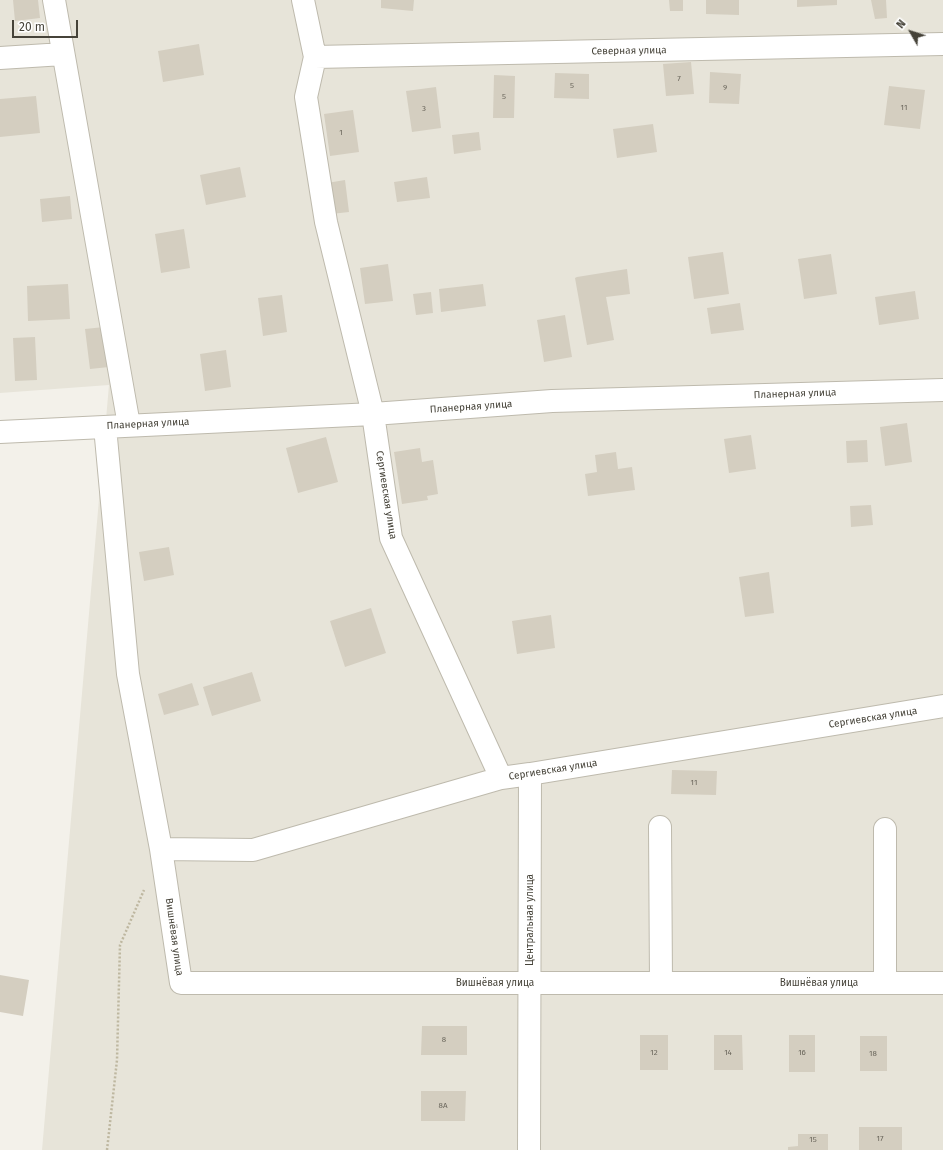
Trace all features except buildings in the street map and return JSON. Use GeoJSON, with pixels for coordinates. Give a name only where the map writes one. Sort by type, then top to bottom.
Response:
{"type":"FeatureCollection","features":[{"type":"Feature","properties":{"kind":"street"},"geometry":{"type":"LineString","coordinates":[[54,0],[130,425]]}},
{"type":"Feature","properties":{"kind":"street"},"geometry":{"type":"LineString","coordinates":[[303,0],[315,58]]}},
{"type":"Feature","properties":{"kind":"street","name":"Северная улица"},"geometry":{"type":"LineString","coordinates":[[315,58],[943,44]]}},
{"type":"Feature","properties":{"kind":"street"},"geometry":{"type":"LineString","coordinates":[[0,58],[63,54]]}},
{"type":"Feature","properties":{"kind":"street","name":"Сергиевская улица"},"geometry":{"type":"LineString","coordinates":[[315,58],[306,97],[325,214],[373,414],[391,538],[501,778],[531,780],[943,706]]}},
{"type":"Feature","properties":{"kind":"street","name":"Планерная улица"},"geometry":{"type":"LineString","coordinates":[[0,432],[373,414],[552,401],[943,390]]}},
{"type":"Feature","properties":{"kind":"street"},"geometry":{"type":"LineString","coordinates":[[105,427],[128,674],[161,849],[253,850],[501,778]]}},
{"type":"Feature","properties":{"kind":"street","name":"Центральная улица"},"geometry":{"type":"LineString","coordinates":[[529,1150],[531,780]]}},
{"type":"Feature","properties":{"kind":"street"},"geometry":{"type":"LineString","coordinates":[[660,827],[661,983]]}},
{"type":"Feature","properties":{"kind":"street"},"geometry":{"type":"LineString","coordinates":[[885,829],[886,982]]}},
{"type":"Feature","properties":{"kind":"street","name":"Вишнёвая улица"},"geometry":{"type":"LineString","coordinates":[[161,849],[181,983],[943,983]]}},
{"type":"Feature","properties":{"kind":"path"},"geometry":{"type":"LineString","coordinates":[[107,1150],[117,1060],[120,945],[145,886]]}},
{"type":"Feature","properties":{"kind":"shaded area"},"geometry":{"type":"Polygon","coordinates":[[[0,0],[943,0],[943,1150],[42,1150],[109,385],[0,393],[0,0]]]}}]}
